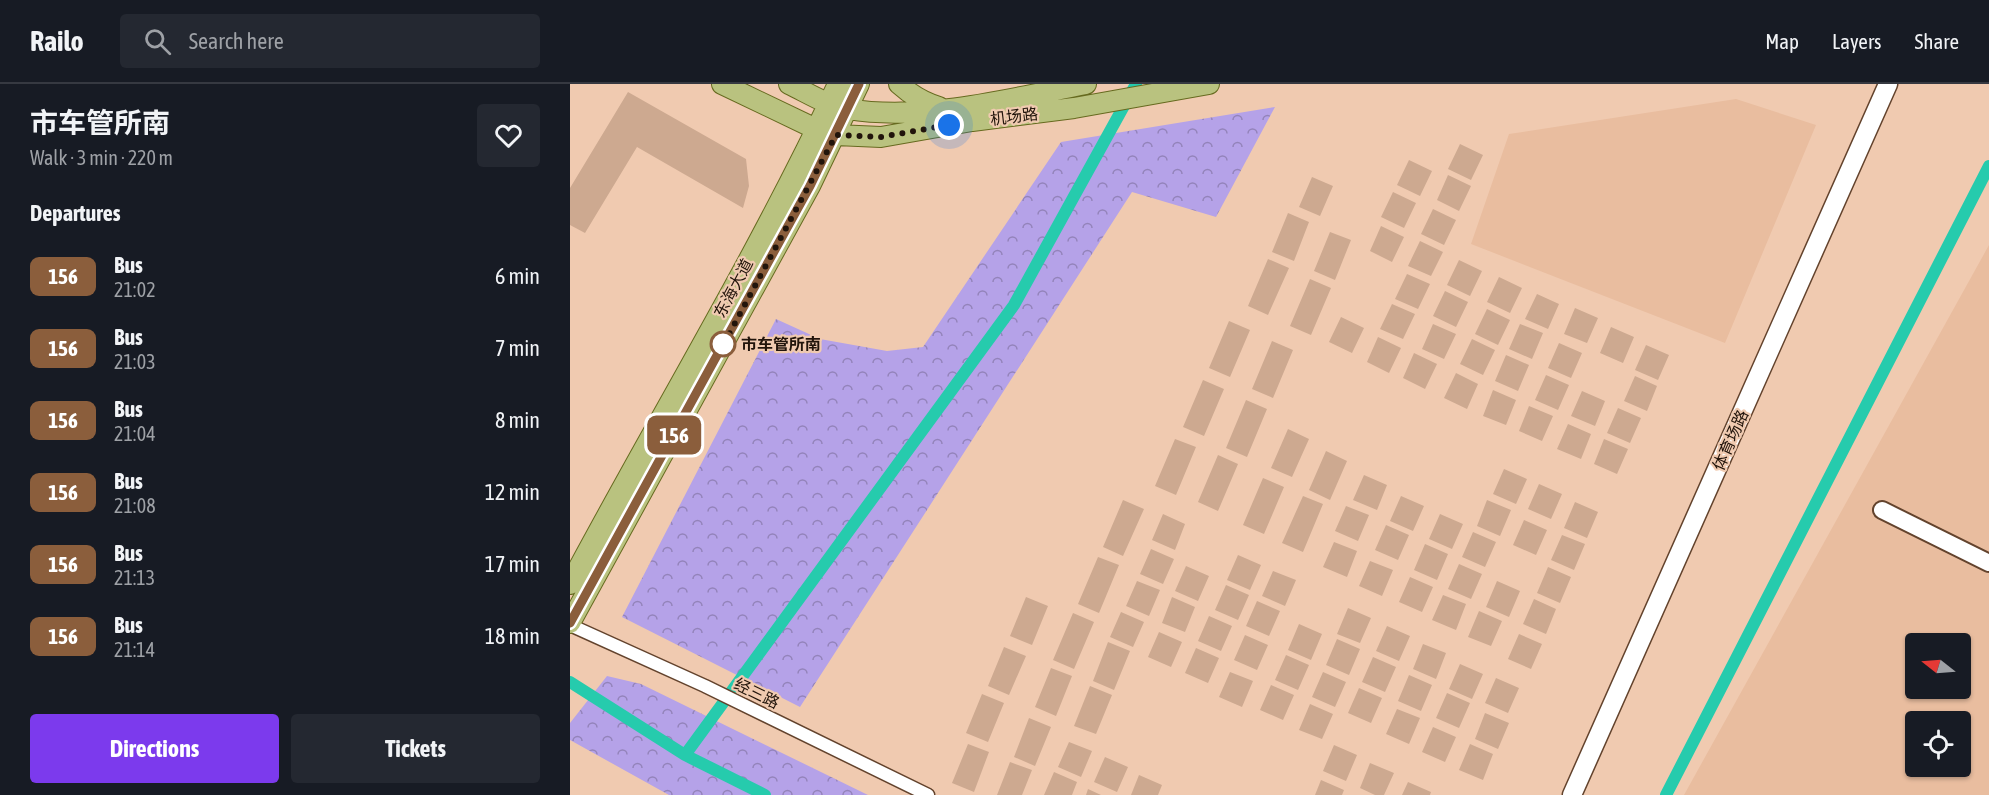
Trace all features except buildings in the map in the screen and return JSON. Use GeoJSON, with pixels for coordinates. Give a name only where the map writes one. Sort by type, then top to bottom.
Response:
{"type":"FeatureCollection","features":[{"type":"Feature","properties":{"kind":"main road","name":"机场路"},"geometry":{"type":"LineString","coordinates":[[722,84],[827,133],[881,137],[972,121],[1074,108],[1205,85]]}},
{"type":"Feature","properties":{"kind":"main road","name":"机场路"},"geometry":{"type":"LineString","coordinates":[[789,84],[838,106],[895,113],[970,106],[1083,85]]}},
{"type":"Feature","properties":{"kind":"main road","name":"东海大道"},"geometry":{"type":"LineString","coordinates":[[570,624],[827,133],[838,106],[838,84]]}},
{"type":"Feature","properties":{"kind":"main road","name":"东海大道"},"geometry":{"type":"LineString","coordinates":[[838,106],[860,84]]}},
{"type":"Feature","properties":{"kind":"main road"},"geometry":{"type":"LineString","coordinates":[[899,84],[911,95],[926,103],[944,108]]}},
{"type":"Feature","properties":{"kind":"main road","name":"体育场路"},"geometry":{"type":"LineString","coordinates":[[1572,795],[1888,84]]}},
{"type":"Feature","properties":{"kind":"main road","name":"东海大道"},"geometry":{"type":"LineString","coordinates":[[570,584],[692,365],[827,133]]}},
{"type":"Feature","properties":{"kind":"street"},"geometry":{"type":"LineString","coordinates":[[1882,510],[1989,562]]}},
{"type":"Feature","properties":{"kind":"street","name":"经三路"},"geometry":{"type":"LineString","coordinates":[[570,624],[705,686],[928,795]]}},
{"type":"Feature","properties":{"kind":"shaded area"},"geometry":{"type":"Polygon","coordinates":[[[1736,99],[1816,125],[1725,343],[1471,244],[1509,134],[1736,99]]]}},
{"type":"Feature","properties":{"kind":"shaded area"},"geometry":{"type":"Polygon","coordinates":[[[1989,245],[1989,795],[1684,795],[1989,245]]]}},
{"type":"Feature","properties":{"kind":"green space"},"geometry":{"type":"Polygon","coordinates":[[[1275,107],[1216,217],[1132,192],[800,707],[622,617],[776,319],[820,339],[887,351],[923,347],[1061,142],[1275,107]]]}},
{"type":"Feature","properties":{"kind":"green space"},"geometry":{"type":"Polygon","coordinates":[[[607,676],[641,684],[868,795],[669,795],[570,740],[570,723],[607,676]]]}},
{"type":"Feature","properties":{"kind":"waterway"},"geometry":{"type":"LineString","coordinates":[[685,755],[1014,305],[1136,84]]}},
{"type":"Feature","properties":{"kind":"waterway"},"geometry":{"type":"LineString","coordinates":[[1666,795],[1989,166]]}},
{"type":"Feature","properties":{"kind":"waterway"},"geometry":{"type":"LineString","coordinates":[[570,682],[685,755],[765,795]]}},
{"type":"Feature","properties":{"kind":"bus line","name":"156"},"geometry":{"type":"LineString","coordinates":[[570,623],[810,186],[859,84]]}},
{"type":"Feature","properties":{"kind":"place","name":"市车管所南"},"geometry":{"type":"Point","coordinates":[723,344]}},
{"type":"Feature","properties":{"kind":"route"},"geometry":{"type":"LineString","coordinates":[[723,344],[719,353],[836,135],[881,137],[949,125]]}}]}
